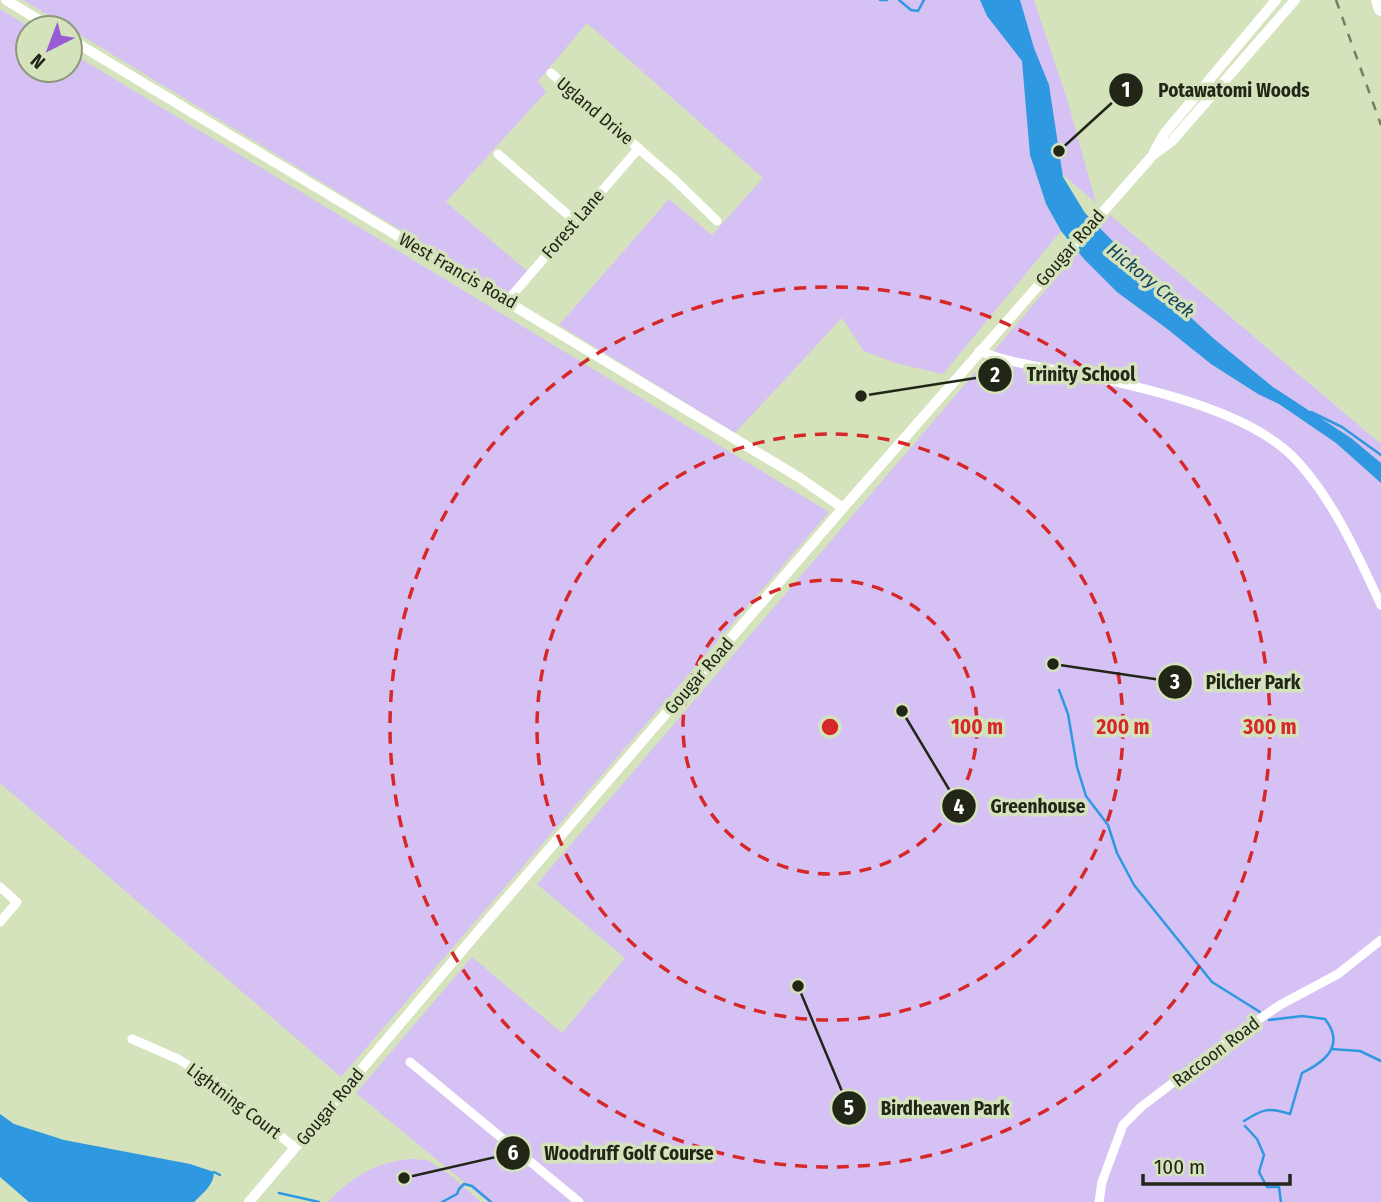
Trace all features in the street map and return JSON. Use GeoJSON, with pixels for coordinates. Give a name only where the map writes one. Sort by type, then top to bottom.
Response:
{"type":"FeatureCollection","features":[{"type":"Feature","properties":{"kind":"main road"},"geometry":{"type":"LineString","coordinates":[[1378,0],[1381,9]]}},
{"type":"Feature","properties":{"kind":"street"},"geometry":{"type":"LineString","coordinates":[[6,0],[29,14]]}},
{"type":"Feature","properties":{"kind":"street","name":"Gougar Road"},"geometry":{"type":"LineString","coordinates":[[1153,155],[1164,134],[1276,0]]}},
{"type":"Feature","properties":{"kind":"street","name":"Gougar Road"},"geometry":{"type":"LineString","coordinates":[[249,1202],[979,351],[1113,198],[1153,155],[1172,141],[1295,0]]}},
{"type":"Feature","properties":{"kind":"street","name":"West Francis Road"},"geometry":{"type":"LineString","coordinates":[[84,47],[508,300],[800,478],[843,508]]}},
{"type":"Feature","properties":{"kind":"street","name":"Ugland Drive"},"geometry":{"type":"LineString","coordinates":[[551,73],[676,180],[717,221]]}},
{"type":"Feature","properties":{"kind":"street","name":"Forest Lane"},"geometry":{"type":"LineString","coordinates":[[508,300],[639,148]]}},
{"type":"Feature","properties":{"kind":"street"},"geometry":{"type":"LineString","coordinates":[[498,154],[575,220]]}},
{"type":"Feature","properties":{"kind":"street"},"geometry":{"type":"LineString","coordinates":[[979,351],[1006,361],[1084,375],[1170,396],[1226,415],[1268,437],[1297,460],[1320,489],[1381,605]]}},
{"type":"Feature","properties":{"kind":"street"},"geometry":{"type":"LineString","coordinates":[[0,887],[17,902],[0,922]]}},
{"type":"Feature","properties":{"kind":"street","name":"Raccoon Road"},"geometry":{"type":"LineString","coordinates":[[1099,1202],[1102,1182],[1123,1125],[1142,1107],[1233,1037],[1280,1005],[1338,974],[1381,940]]}},
{"type":"Feature","properties":{"kind":"street","name":"Lightning Court"},"geometry":{"type":"LineString","coordinates":[[132,1039],[178,1059],[214,1081],[295,1148]]}},
{"type":"Feature","properties":{"kind":"street"},"geometry":{"type":"LineString","coordinates":[[410,1062],[579,1202]]}},
{"type":"Feature","properties":{"kind":"shaded area"},"geometry":{"type":"Polygon","coordinates":[[[23,0],[1034,0],[1067,99],[1096,203],[1030,146],[1030,155],[1046,204],[1061,231],[943,374],[895,363],[864,351],[842,318],[735,433],[559,325],[669,199],[712,235],[763,178],[587,23],[538,81],[546,92],[446,202],[527,271],[507,295],[84,37],[84,14],[46,14],[23,0]]]}},
{"type":"Feature","properties":{"kind":"shaded area"},"geometry":{"type":"Polygon","coordinates":[[[0,9],[14,18],[14,84],[84,84],[84,60],[829,512],[341,1077],[0,783],[0,9]]]}},
{"type":"Feature","properties":{"kind":"shaded area"},"geometry":{"type":"Polygon","coordinates":[[[1110,215],[1381,444],[1381,1202],[488,1202],[356,1093],[472,957],[562,1033],[625,958],[537,884],[1110,215]]]}},
{"type":"Feature","properties":{"kind":"shaded area"},"geometry":{"type":"Polygon","coordinates":[[[410,1159],[427,1160],[449,1174],[481,1202],[328,1202],[365,1172],[386,1163],[410,1159]]]}},
{"type":"Feature","properties":{"kind":"water"},"geometry":{"type":"Polygon","coordinates":[[[980,0],[1020,0],[1034,48],[1049,85],[1063,177],[1085,213],[1213,338],[1273,387],[1351,438],[1381,463],[1381,483],[1336,443],[1279,404],[1211,364],[1117,292],[1084,259],[1061,231],[1046,204],[1030,155],[1022,61],[987,16],[980,0]]]}},
{"type":"Feature","properties":{"kind":"water"},"geometry":{"type":"Polygon","coordinates":[[[0,1114],[14,1124],[64,1140],[190,1164],[214,1172],[214,1177],[194,1202],[29,1202],[0,1177],[0,1114]]]}},
{"type":"Feature","properties":{"kind":"waterway"},"geometry":{"type":"LineString","coordinates":[[880,0],[887,0]]}},
{"type":"Feature","properties":{"kind":"waterway"},"geometry":{"type":"LineString","coordinates":[[899,0],[911,10],[918,11],[924,0]]}},
{"type":"Feature","properties":{"kind":"waterway","name":"Hickory Creek"},"geometry":{"type":"LineString","coordinates":[[1311,412],[1342,427],[1381,455]]}},
{"type":"Feature","properties":{"kind":"waterway"},"geometry":{"type":"LineString","coordinates":[[1059,690],[1068,714],[1077,767],[1086,796],[1108,825],[1117,853],[1134,885],[1212,982],[1260,1012]]}},
{"type":"Feature","properties":{"kind":"waterway"},"geometry":{"type":"LineString","coordinates":[[1244,1121],[1266,1110],[1290,1114],[1302,1073],[1329,1054],[1332,1048],[1333,1035],[1325,1019],[1302,1016],[1269,1020]]}},
{"type":"Feature","properties":{"kind":"waterway"},"geometry":{"type":"LineString","coordinates":[[1331,1049],[1360,1051],[1381,1061]]}},
{"type":"Feature","properties":{"kind":"waterway"},"geometry":{"type":"LineString","coordinates":[[1245,1126],[1257,1139],[1264,1155],[1259,1172],[1267,1187],[1279,1187],[1281,1202]]}},
{"type":"Feature","properties":{"kind":"waterway"},"geometry":{"type":"LineString","coordinates":[[214,1172],[220,1175]]}},
{"type":"Feature","properties":{"kind":"waterway"},"geometry":{"type":"LineString","coordinates":[[442,1202],[457,1194],[464,1184],[472,1186],[491,1202]]}},
{"type":"Feature","properties":{"kind":"waterway"},"geometry":{"type":"LineString","coordinates":[[279,1193],[319,1202]]}},
{"type":"Feature","properties":{"kind":"railway"},"geometry":{"type":"LineString","coordinates":[[1336,0],[1381,125]]}},
{"type":"Feature","properties":{"kind":"place","name":"Potawatomi Woods"},"geometry":{"type":"Point","coordinates":[1059,151]}},
{"type":"Feature","properties":{"kind":"place","name":"Trinity School"},"geometry":{"type":"Point","coordinates":[861,396]}},
{"type":"Feature","properties":{"kind":"place","name":"Pilcher Park"},"geometry":{"type":"Point","coordinates":[1053,664]}},
{"type":"Feature","properties":{"kind":"place","name":"Greenhouse"},"geometry":{"type":"Point","coordinates":[902,711]}},
{"type":"Feature","properties":{"kind":"place","name":"Birdheaven Park"},"geometry":{"type":"Point","coordinates":[798,986]}},
{"type":"Feature","properties":{"kind":"place","name":"Woodruff Golf Course"},"geometry":{"type":"Point","coordinates":[404,1178]}}]}
